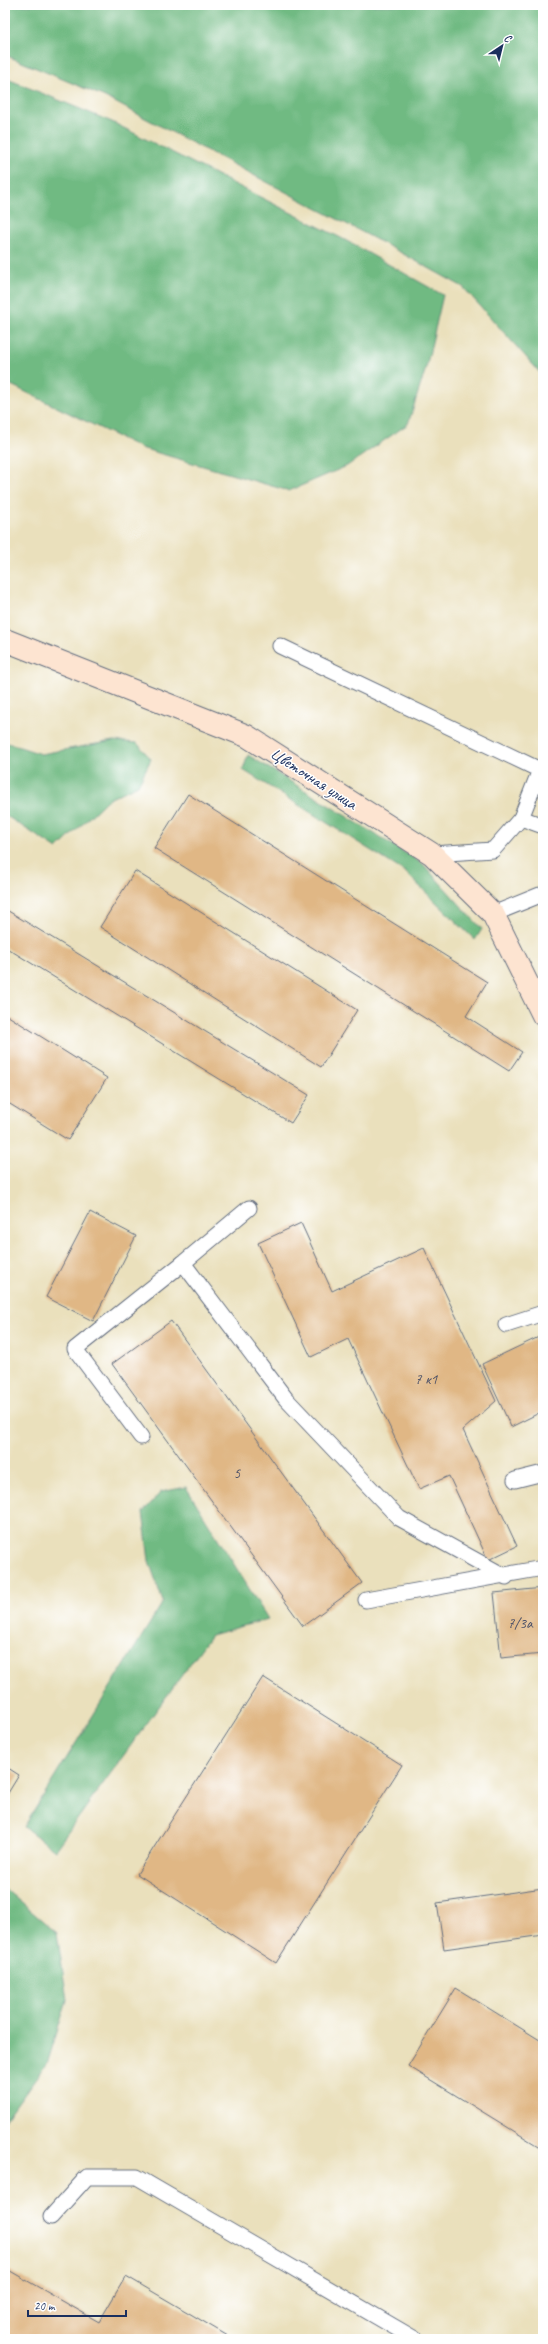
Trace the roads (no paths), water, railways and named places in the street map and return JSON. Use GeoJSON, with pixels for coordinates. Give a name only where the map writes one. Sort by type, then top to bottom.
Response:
{"type":"FeatureCollection","features":[{"type":"Feature","properties":{"kind":"street","name":"Цветочная улица"},"geometry":{"type":"LineString","coordinates":[[5,640],[247,736],[432,854],[493,914],[543,1015]]}},
{"type":"Feature","properties":{"kind":"lane"},"geometry":{"type":"LineString","coordinates":[[280,646],[540,770],[521,818],[493,850],[432,854]]}},
{"type":"Feature","properties":{"kind":"lane"},"geometry":{"type":"LineString","coordinates":[[521,818],[543,826]]}},
{"type":"Feature","properties":{"kind":"lane"},"geometry":{"type":"LineString","coordinates":[[493,914],[540,895],[543,896]]}},
{"type":"Feature","properties":{"kind":"lane"},"geometry":{"type":"LineString","coordinates":[[141,1436],[75,1349],[249,1208]]}},
{"type":"Feature","properties":{"kind":"lane"},"geometry":{"type":"LineString","coordinates":[[183,1263],[286,1398],[399,1518],[506,1577]]}},
{"type":"Feature","properties":{"kind":"lane"},"geometry":{"type":"LineString","coordinates":[[506,1325],[543,1312]]}},
{"type":"Feature","properties":{"kind":"lane"},"geometry":{"type":"LineString","coordinates":[[515,1480],[543,1473]]}},
{"type":"Feature","properties":{"kind":"lane"},"geometry":{"type":"LineString","coordinates":[[366,1600],[506,1577],[543,1568]]}},
{"type":"Feature","properties":{"kind":"lane"},"geometry":{"type":"LineString","coordinates":[[51,2217],[87,2177],[137,2177],[415,2339]]}}]}
